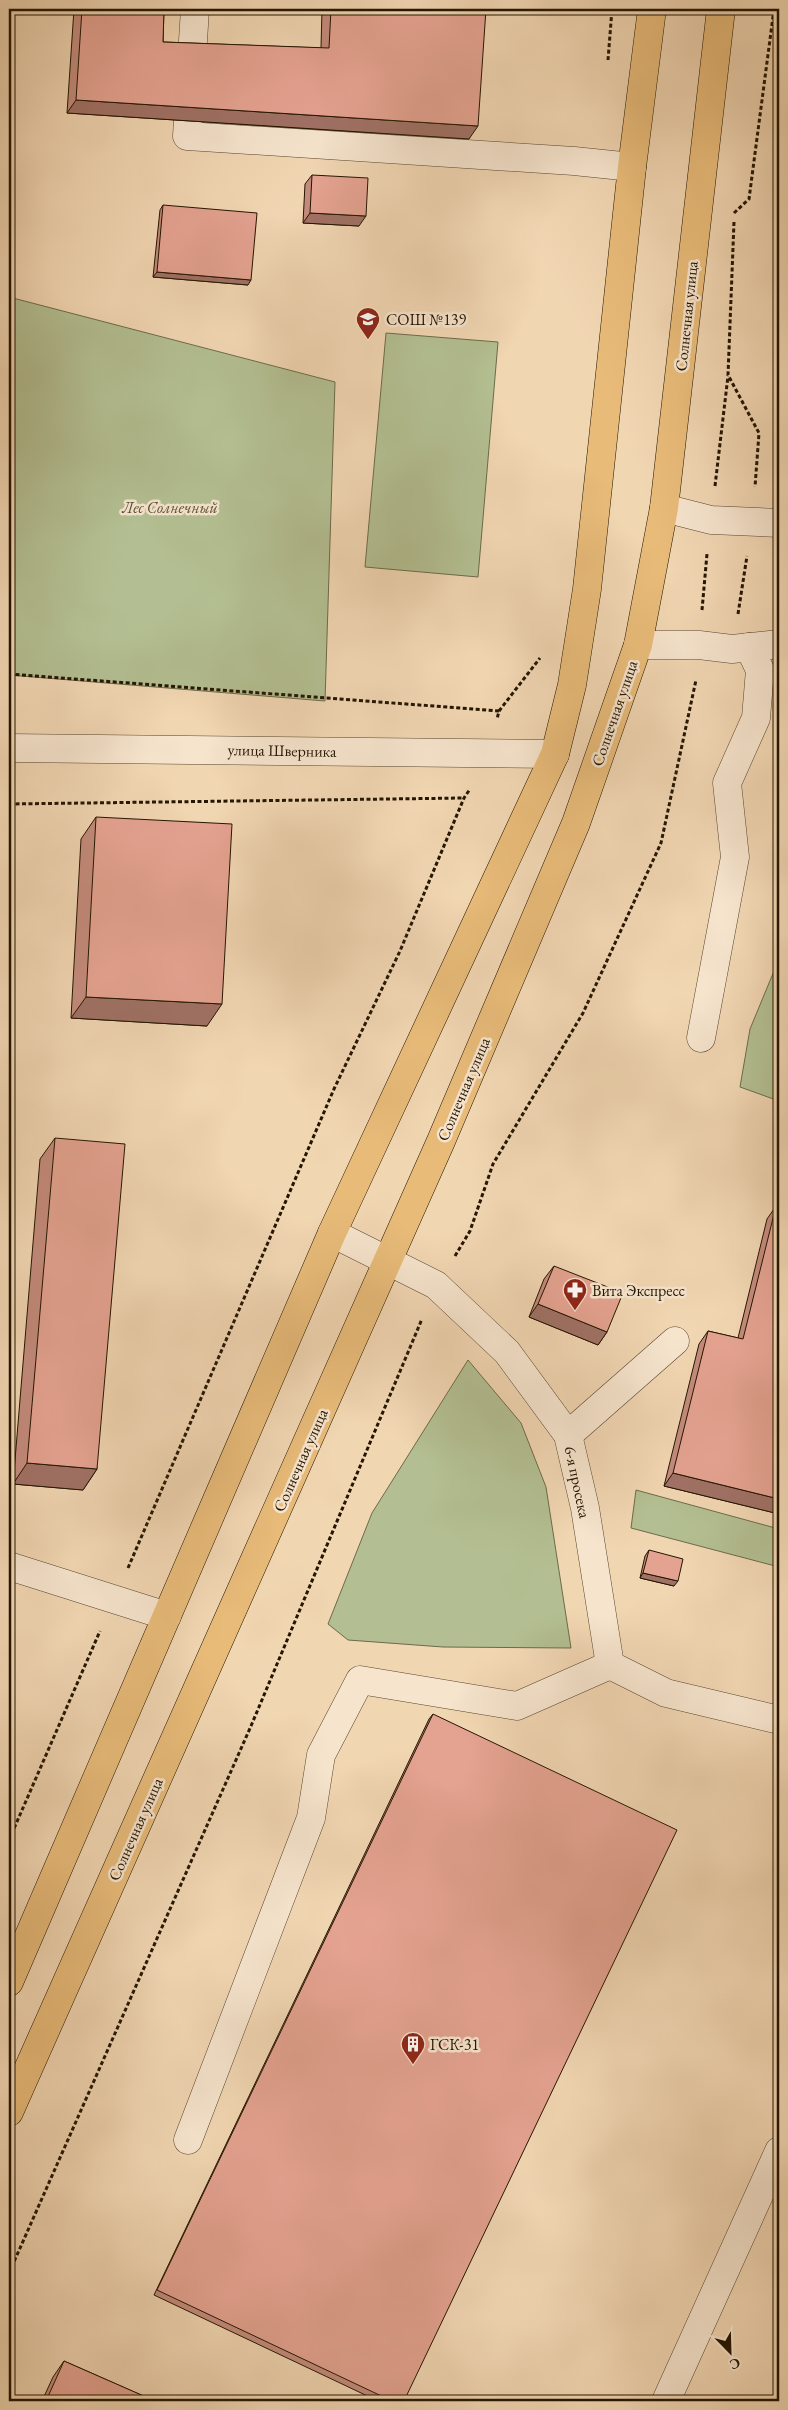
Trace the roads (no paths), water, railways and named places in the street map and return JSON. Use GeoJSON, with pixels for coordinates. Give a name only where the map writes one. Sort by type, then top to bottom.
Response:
{"type":"FeatureCollection","features":[{"type":"Feature","properties":{"kind":"main road"},"geometry":{"type":"LineString","coordinates":[[9,1982],[332,1233],[555,754],[572,685],[587,589],[632,167],[652,9]]}},
{"type":"Feature","properties":{"kind":"main road","name":"Солнечная улица"},"geometry":{"type":"LineString","coordinates":[[9,2112],[388,1262],[576,823],[638,645],[664,508],[721,9]]}},
{"type":"Feature","properties":{"kind":"street"},"geometry":{"type":"LineString","coordinates":[[195,9],[187,136],[574,161],[632,167]]}},
{"type":"Feature","properties":{"kind":"street"},"geometry":{"type":"LineString","coordinates":[[664,508],[710,520],[779,523]]}},
{"type":"Feature","properties":{"kind":"street"},"geometry":{"type":"LineString","coordinates":[[638,645],[699,645],[732,649],[779,644]]}},
{"type":"Feature","properties":{"kind":"street"},"geometry":{"type":"LineString","coordinates":[[701,1038],[735,857],[727,782],[756,718],[760,670],[749,647]]}},
{"type":"Feature","properties":{"kind":"street","name":"улица Шверника"},"geometry":{"type":"LineString","coordinates":[[9,748],[555,754]]}},
{"type":"Feature","properties":{"kind":"street","name":"6-я просека"},"geometry":{"type":"LineString","coordinates":[[332,1233],[436,1285],[507,1352],[568,1435],[585,1508],[610,1665]]}},
{"type":"Feature","properties":{"kind":"street"},"geometry":{"type":"LineString","coordinates":[[568,1435],[675,1340]]}},
{"type":"Feature","properties":{"kind":"street"},"geometry":{"type":"LineString","coordinates":[[9,1566],[167,1616]]}},
{"type":"Feature","properties":{"kind":"street"},"geometry":{"type":"LineString","coordinates":[[188,2140],[310,1818],[321,1755],[360,1680],[516,1706],[610,1665],[666,1693],[779,1720]]}},
{"type":"Feature","properties":{"kind":"street"},"geometry":{"type":"LineString","coordinates":[[666,2401],[779,2150]]}},
{"type":"Feature","properties":{"kind":"place","name":"СОШ №139"},"geometry":{"type":"Point","coordinates":[368,340]}},
{"type":"Feature","properties":{"kind":"place","name":"Вита Экспресс"},"geometry":{"type":"Point","coordinates":[575,1311]}},
{"type":"Feature","properties":{"kind":"place","name":"ГСК-31"},"geometry":{"type":"Point","coordinates":[413,2065]}},
{"type":"Feature","properties":{"kind":"park label","name":"Лес Солнечный"},"geometry":{"type":"Point","coordinates":[170,507]}}]}
